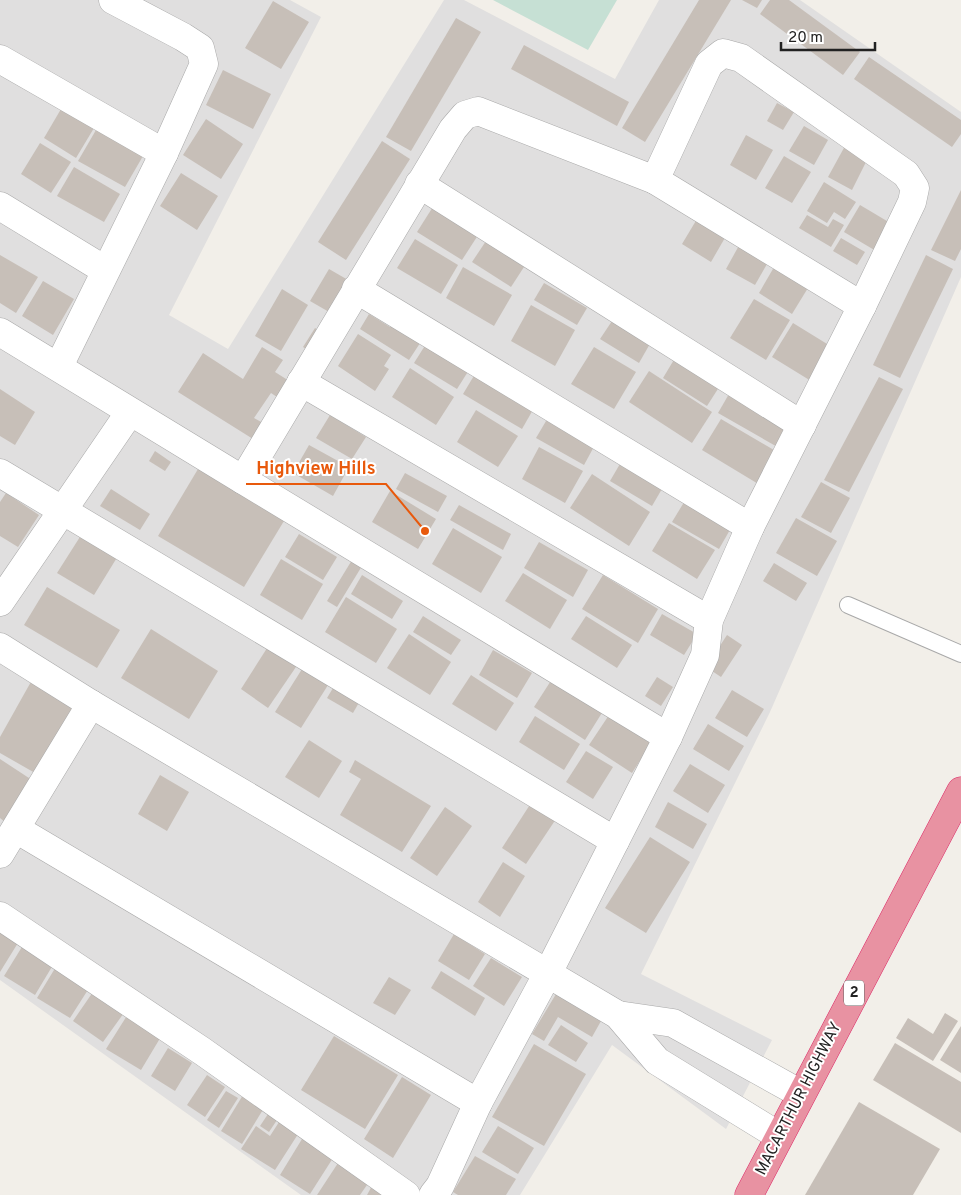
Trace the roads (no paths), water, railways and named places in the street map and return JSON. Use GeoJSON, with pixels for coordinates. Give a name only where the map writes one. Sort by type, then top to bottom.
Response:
{"type":"FeatureCollection","features":[{"type":"Feature","properties":{"kind":"highway","name":"MACARTHUR HIGHWAY"},"geometry":{"type":"LineString","coordinates":[[749,1195],[961,791]]}},
{"type":"Feature","properties":{"kind":"street"},"geometry":{"type":"LineString","coordinates":[[59,366],[164,153],[204,64],[200,48],[113,0]]}},
{"type":"Feature","properties":{"kind":"street"},"geometry":{"type":"LineString","coordinates":[[433,1195],[440,1186],[478,1103],[548,972],[668,737],[705,654],[709,620],[750,527],[862,306],[912,202],[915,188],[906,174],[741,58],[723,53],[709,64],[655,180]]}},
{"type":"Feature","properties":{"kind":"street"},"geometry":{"type":"LineString","coordinates":[[0,59],[164,153]]}},
{"type":"Feature","properties":{"kind":"street"},"geometry":{"type":"LineString","coordinates":[[243,480],[419,184],[453,129],[465,114],[478,111],[655,180],[862,306]]}},
{"type":"Feature","properties":{"kind":"street"},"geometry":{"type":"LineString","coordinates":[[419,184],[802,425]]}},
{"type":"Feature","properties":{"kind":"street"},"geometry":{"type":"LineString","coordinates":[[0,206],[105,270]]}},
{"type":"Feature","properties":{"kind":"street"},"geometry":{"type":"LineString","coordinates":[[356,289],[750,527]]}},
{"type":"Feature","properties":{"kind":"street"},"geometry":{"type":"LineString","coordinates":[[0,332],[59,366],[130,412],[668,737]]}},
{"type":"Feature","properties":{"kind":"street"},"geometry":{"type":"LineString","coordinates":[[301,382],[709,620]]}},
{"type":"Feature","properties":{"kind":"street"},"geometry":{"type":"LineString","coordinates":[[0,602],[130,412]]}},
{"type":"Feature","properties":{"kind":"street"},"geometry":{"type":"LineString","coordinates":[[0,473],[615,841]]}},
{"type":"Feature","properties":{"kind":"street"},"geometry":{"type":"LineString","coordinates":[[0,647],[91,704],[618,1015],[657,1060],[779,1136]]}},
{"type":"Feature","properties":{"kind":"street"},"geometry":{"type":"LineString","coordinates":[[0,854],[91,704]]}},
{"type":"Feature","properties":{"kind":"street"},"geometry":{"type":"LineString","coordinates":[[16,829],[478,1103]]}},
{"type":"Feature","properties":{"kind":"street"},"geometry":{"type":"LineString","coordinates":[[0,916],[202,1051],[406,1195]]}},
{"type":"Feature","properties":{"kind":"street"},"geometry":{"type":"LineString","coordinates":[[618,1015],[674,1023],[801,1094]]}},
{"type":"Feature","properties":{"kind":"lane"},"geometry":{"type":"LineString","coordinates":[[848,605],[961,654]]}},
{"type":"Feature","properties":{"kind":"place","name":"Highview Hills"},"geometry":{"type":"Point","coordinates":[425,531]}}]}
